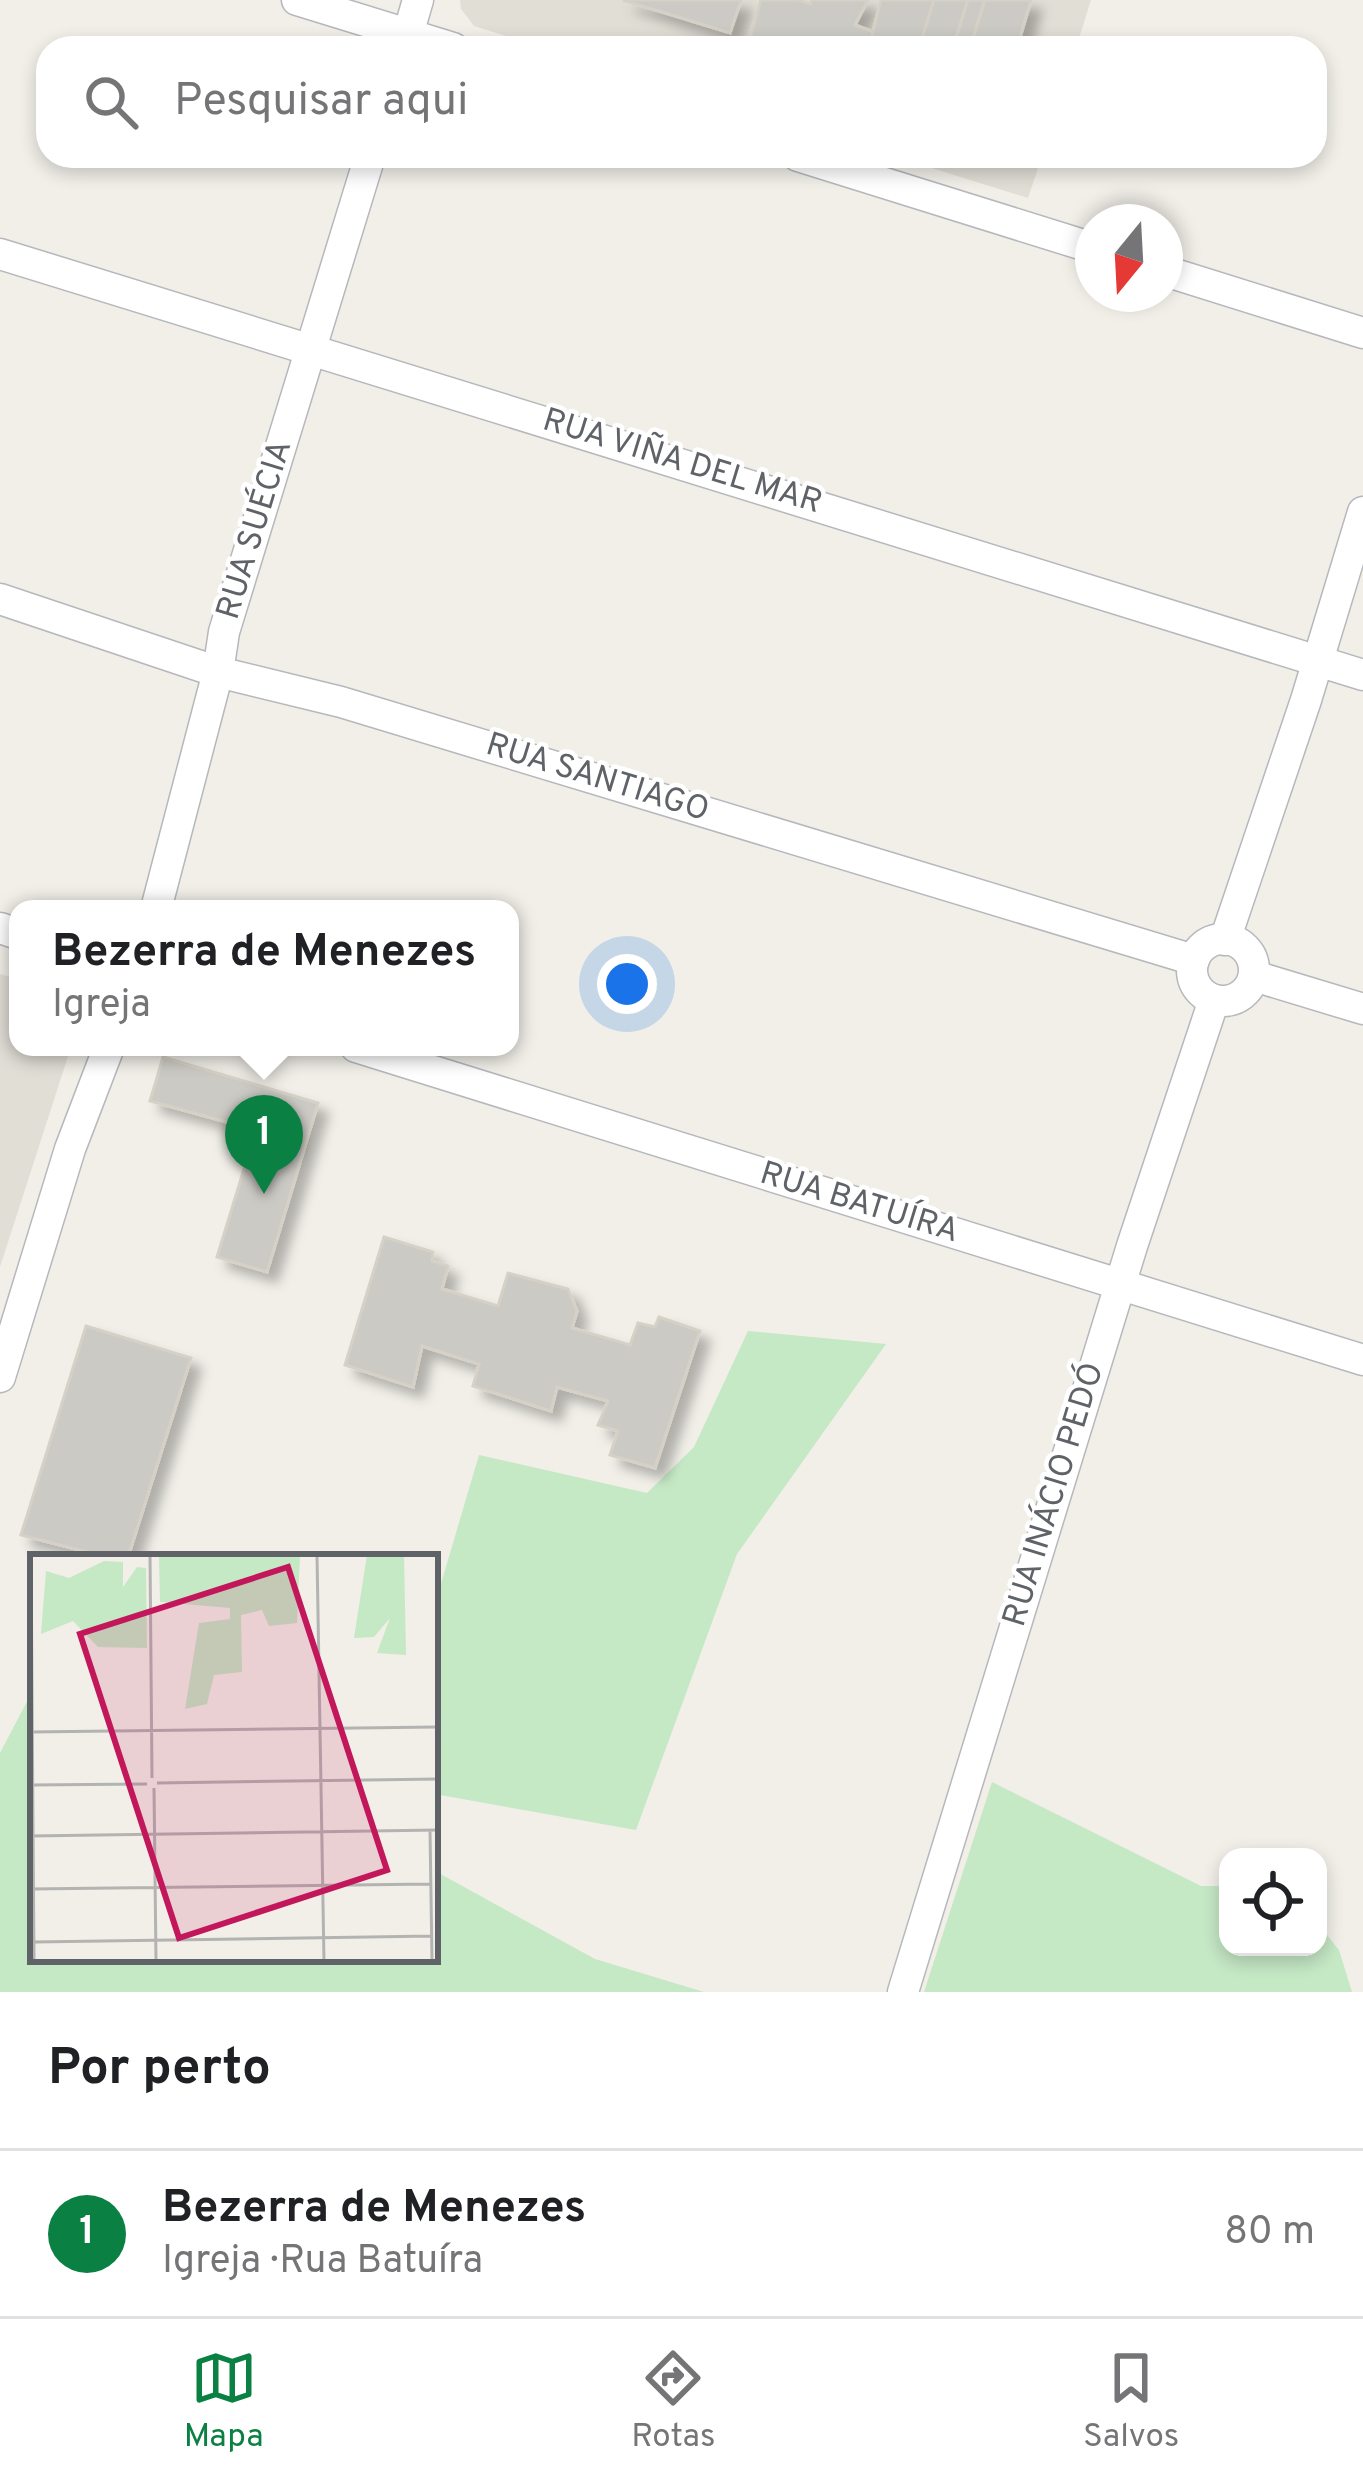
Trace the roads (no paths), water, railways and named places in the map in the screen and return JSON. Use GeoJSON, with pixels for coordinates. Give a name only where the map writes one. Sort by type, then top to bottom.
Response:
{"type":"FeatureCollection","features":[{"type":"Feature","properties":{"kind":"street"},"geometry":{"type":"LineString","coordinates":[[297,0],[393,36]]}},
{"type":"Feature","properties":{"kind":"street"},"geometry":{"type":"LineString","coordinates":[[407,36],[418,0]]}},
{"type":"Feature","properties":{"kind":"street","name":"RUA SUÉCIA"},"geometry":{"type":"LineString","coordinates":[[159,900],[224,632],[366,168]]}},
{"type":"Feature","properties":{"kind":"street"},"geometry":{"type":"LineString","coordinates":[[836,168],[1075,242]]}},
{"type":"Feature","properties":{"kind":"street","name":"RUA VIÑA DEL MAR"},"geometry":{"type":"LineString","coordinates":[[0,254],[1363,675]]}},
{"type":"Feature","properties":{"kind":"street"},"geometry":{"type":"LineString","coordinates":[[1183,277],[1363,332]]}},
{"type":"Feature","properties":{"kind":"street"},"geometry":{"type":"LineString","coordinates":[[1225,940],[1363,512]]}},
{"type":"Feature","properties":{"kind":"street","name":"RUA SANTIAGO"},"geometry":{"type":"LineString","coordinates":[[0,599],[218,672],[385,715],[1194,960]]}},
{"type":"Feature","properties":{"kind":"street"},"geometry":{"type":"LineString","coordinates":[[1225,940],[1235,942],[1250,956],[1253,976],[1234,1000],[1214,1000],[1193,980],[1194,960],[1205,945],[1225,940]]}},
{"type":"Feature","properties":{"kind":"street"},"geometry":{"type":"LineString","coordinates":[[1253,976],[1363,1009]]}},
{"type":"Feature","properties":{"kind":"street","name":"RUA INÁCIO PEDÓ"},"geometry":{"type":"LineString","coordinates":[[903,1992],[1119,1286],[1214,1000]]}},
{"type":"Feature","properties":{"kind":"street"},"geometry":{"type":"LineString","coordinates":[[0,1377],[70,1149],[106,1056]]}},
{"type":"Feature","properties":{"kind":"street","name":"RUA BATUÍRA"},"geometry":{"type":"LineString","coordinates":[[385,1056],[1363,1360]]}},
{"type":"Feature","properties":{"kind":"place","name":"Bezerra de Menezes"},"geometry":{"type":"Point","coordinates":[264,1194]}}]}
